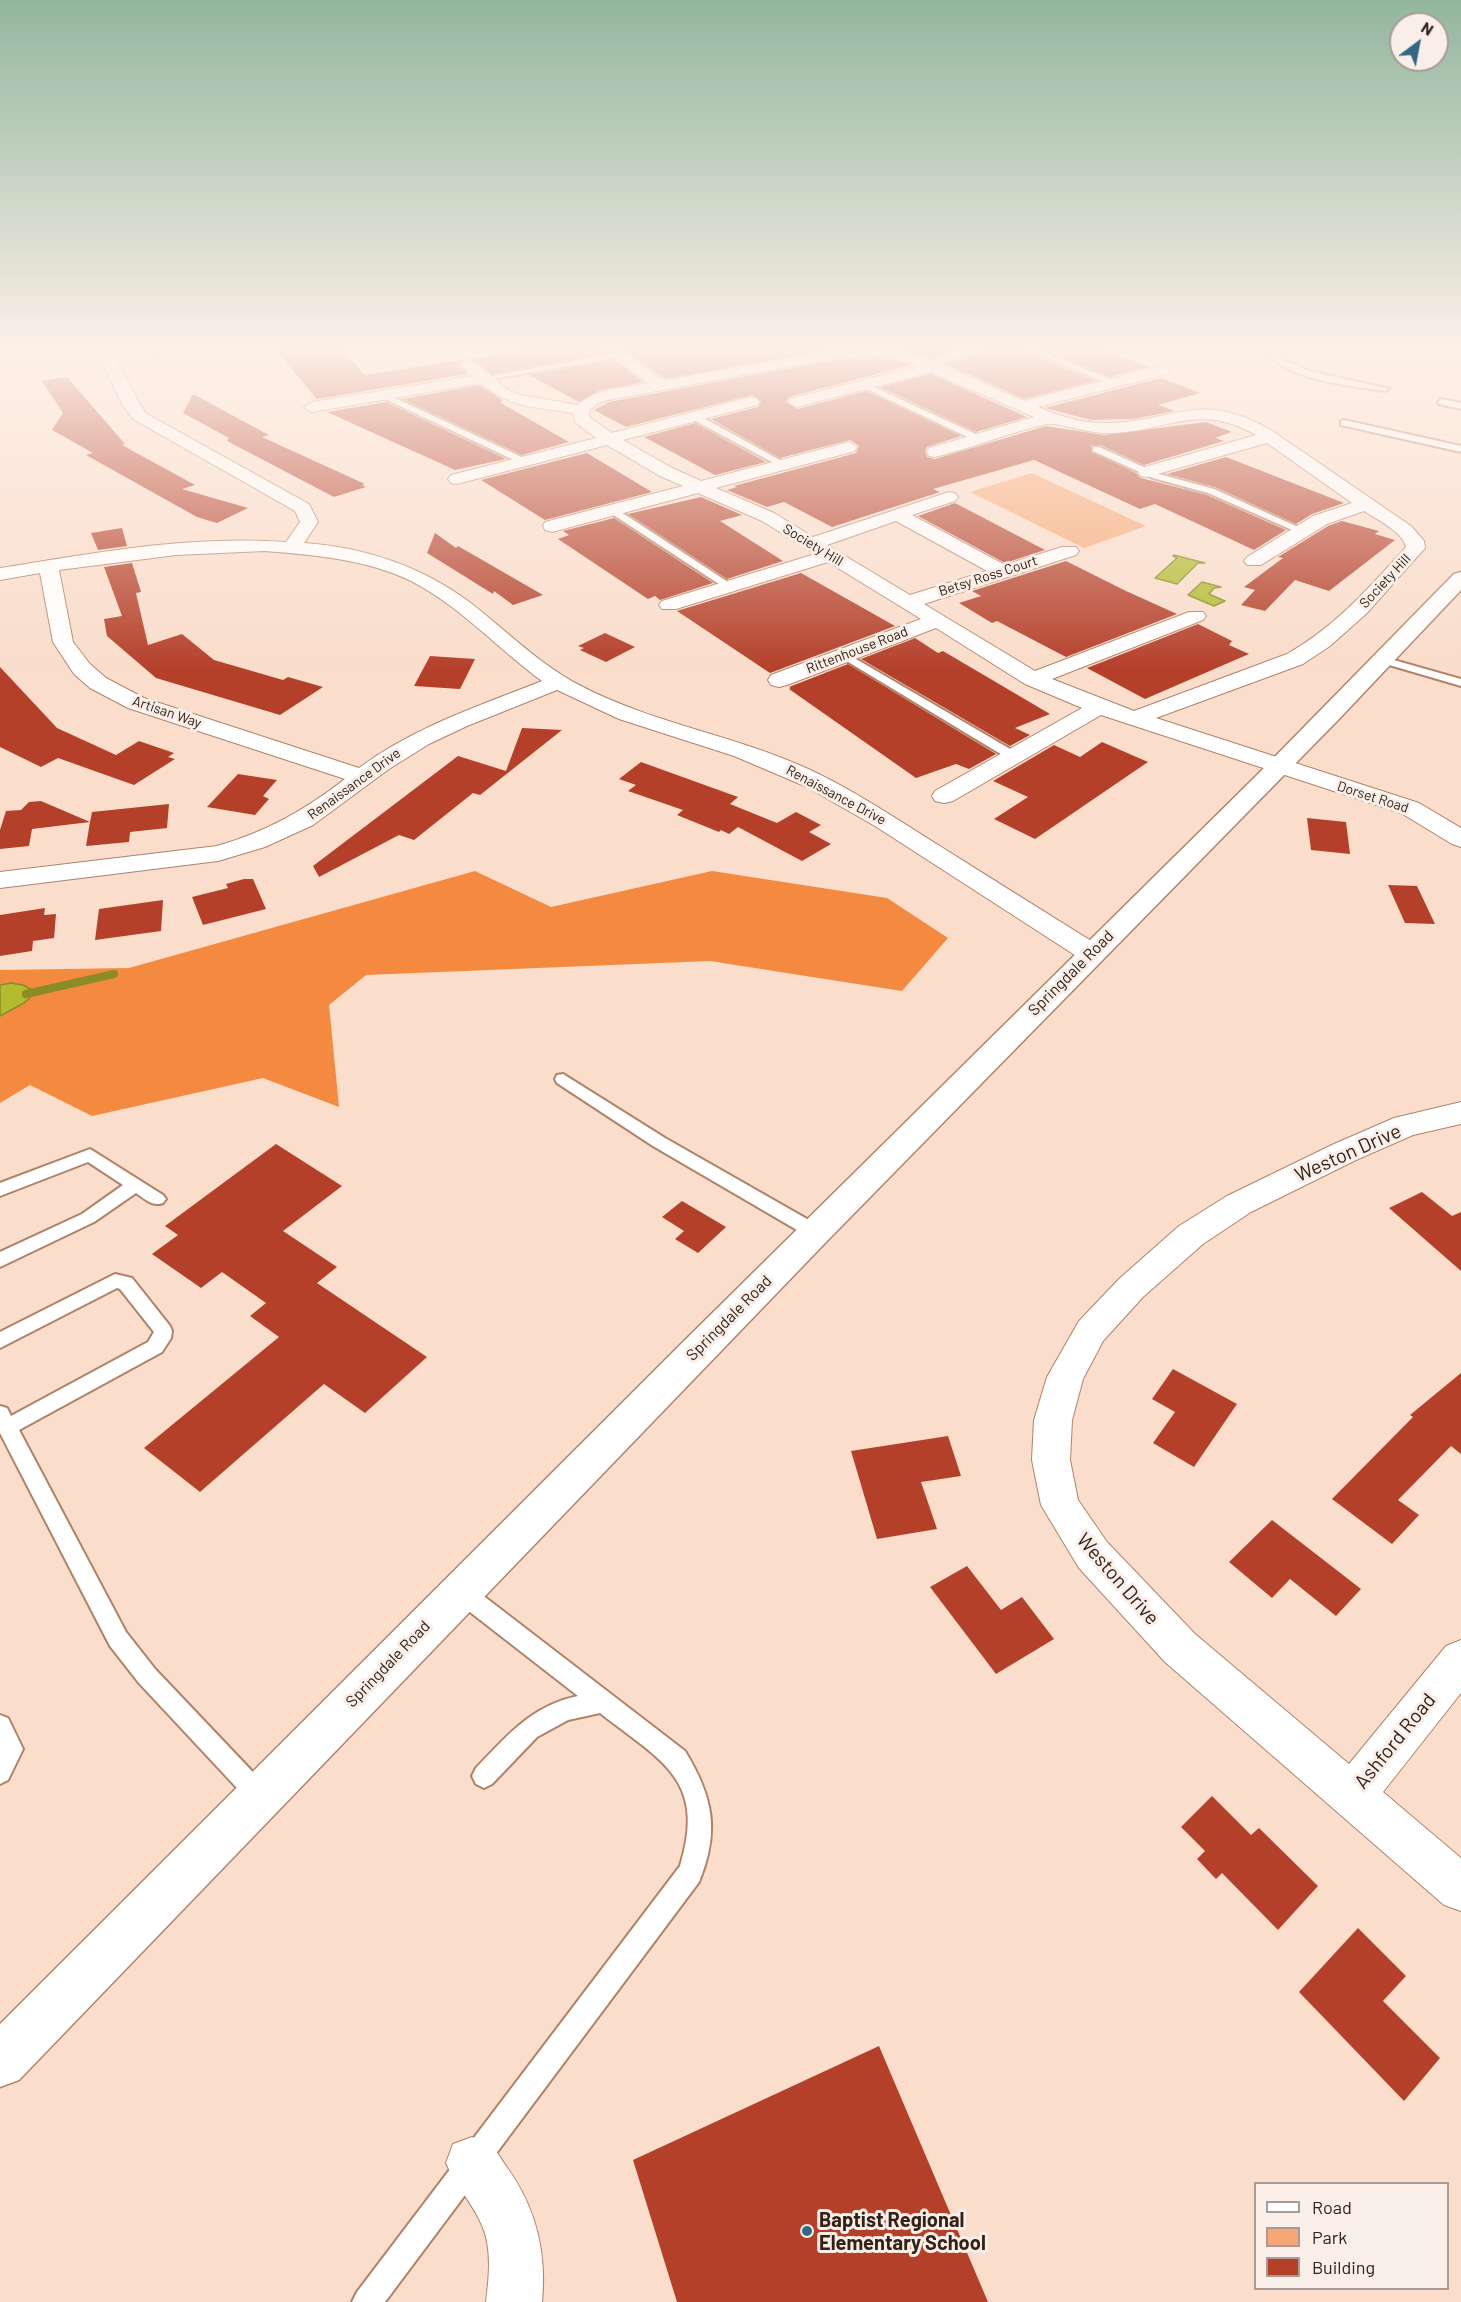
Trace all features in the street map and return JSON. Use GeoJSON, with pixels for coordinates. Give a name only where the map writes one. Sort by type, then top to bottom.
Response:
{"type":"FeatureCollection","features":[{"type":"Feature","properties":{"kind":"main road","name":"Springdale Road"},"geometry":{"type":"LineString","coordinates":[[0,2061],[814,1232],[1279,767],[1461,578]]}},
{"type":"Feature","properties":{"kind":"street"},"geometry":{"type":"LineString","coordinates":[[208,455],[303,508],[309,522],[292,547]]}},
{"type":"Feature","properties":{"kind":"street"},"geometry":{"type":"LineString","coordinates":[[457,479],[540,455]]}},
{"type":"Feature","properties":{"kind":"street","name":"Society Hill"},"geometry":{"type":"LineString","coordinates":[[638,455],[696,488],[768,517],[1033,679],[1099,707],[1279,767]]}},
{"type":"Feature","properties":{"kind":"street"},"geometry":{"type":"LineString","coordinates":[[552,526],[819,455]]}},
{"type":"Feature","properties":{"kind":"street"},"geometry":{"type":"LineString","coordinates":[[1147,472],[1205,455]]}},
{"type":"Feature","properties":{"kind":"street","name":"Society Hill"},"geometry":{"type":"LineString","coordinates":[[1132,718],[1295,659],[1323,642],[1360,609],[1416,548],[1415,541],[1404,530],[1296,455]]}},
{"type":"Feature","properties":{"kind":"street"},"geometry":{"type":"LineString","coordinates":[[810,544],[949,497]]}},
{"type":"Feature","properties":{"kind":"street"},"geometry":{"type":"LineString","coordinates":[[1254,561],[1320,520],[1366,504]]}},
{"type":"Feature","properties":{"kind":"street"},"geometry":{"type":"LineString","coordinates":[[896,514],[1002,571]]}},
{"type":"Feature","properties":{"kind":"street","name":"Renaissance Drive"},"geometry":{"type":"LineString","coordinates":[[0,574],[181,548],[238,545],[292,547],[366,559],[417,577],[438,589],[559,682],[622,712],[744,751],[818,783],[865,809],[1091,953]]}},
{"type":"Feature","properties":{"kind":"street","name":"Betsy Ross Court"},"geometry":{"type":"LineString","coordinates":[[907,603],[1069,551]]}},
{"type":"Feature","properties":{"kind":"street"},"geometry":{"type":"LineString","coordinates":[[669,605],[830,555]]}},
{"type":"Feature","properties":{"kind":"street","name":"Artisan Way"},"geometry":{"type":"LineString","coordinates":[[49,567],[63,642],[82,669],[98,683],[136,703],[363,777]]}},
{"type":"Feature","properties":{"kind":"street"},"geometry":{"type":"LineString","coordinates":[[1033,679],[1196,616]]}},
{"type":"Feature","properties":{"kind":"street","name":"Rittenhouse Road"},"geometry":{"type":"LineString","coordinates":[[779,680],[936,621]]}},
{"type":"Feature","properties":{"kind":"street","name":"Renaissance Drive"},"geometry":{"type":"LineString","coordinates":[[0,880],[198,855],[236,848],[267,838],[305,819],[393,755],[424,737],[559,682]]}},
{"type":"Feature","properties":{"kind":"street"},"geometry":{"type":"LineString","coordinates":[[944,796],[1099,707]]}},
{"type":"Feature","properties":{"kind":"street","name":"Dorset Road"},"geometry":{"type":"LineString","coordinates":[[1279,767],[1410,808],[1461,839]]}},
{"type":"Feature","properties":{"kind":"street","name":"Weston Drive"},"geometry":{"type":"LineString","coordinates":[[1461,1113],[1405,1126],[1345,1152],[1239,1204],[1191,1235],[1131,1288],[1091,1331],[1065,1377],[1053,1420],[1051,1460],[1060,1505],[1093,1555],[1180,1648],[1461,1888]]}},
{"type":"Feature","properties":{"kind":"street","name":"Ashford Road"},"geometry":{"type":"LineString","coordinates":[[1352,1795],[1461,1660]]}},
{"type":"Feature","properties":{"kind":"street"},"geometry":{"type":"LineString","coordinates":[[471,2163],[505,2214],[515,2248],[517,2280],[514,2302]]}},
{"type":"Feature","properties":{"kind":"lane"},"geometry":{"type":"LineString","coordinates":[[513,455],[523,460]]}},
{"type":"Feature","properties":{"kind":"lane"},"geometry":{"type":"LineString","coordinates":[[766,455],[784,465]]}},
{"type":"Feature","properties":{"kind":"lane"},"geometry":{"type":"LineString","coordinates":[[1110,455],[1147,472],[1211,491],[1302,531]]}},
{"type":"Feature","properties":{"kind":"lane"},"geometry":{"type":"LineString","coordinates":[[612,510],[729,586]]}},
{"type":"Feature","properties":{"kind":"lane"},"geometry":{"type":"LineString","coordinates":[[844,656],[1013,756]]}},
{"type":"Feature","properties":{"kind":"lane"},"geometry":{"type":"LineString","coordinates":[[1383,660],[1461,683]]}},
{"type":"Feature","properties":{"kind":"lane"},"geometry":{"type":"LineString","coordinates":[[563,1079],[659,1142],[814,1232]]}},
{"type":"Feature","properties":{"kind":"lane"},"geometry":{"type":"LineString","coordinates":[[0,1190],[90,1155],[158,1199]]}},
{"type":"Feature","properties":{"kind":"lane"},"geometry":{"type":"LineString","coordinates":[[0,1260],[88,1218],[136,1185]]}},
{"type":"Feature","properties":{"kind":"lane"},"geometry":{"type":"LineString","coordinates":[[0,1341],[114,1281],[126,1283],[164,1331],[155,1347],[4,1420],[118,1639],[147,1676],[260,1796]]}},
{"type":"Feature","properties":{"kind":"lane"},"geometry":{"type":"LineString","coordinates":[[367,2302],[690,1873],[699,1843],[700,1812],[693,1783],[677,1759],[460,1591]]}},
{"type":"Feature","properties":{"kind":"lane"},"geometry":{"type":"LineString","coordinates":[[484,1776],[529,1729],[564,1710],[603,1702]]}},
{"type":"Feature","properties":{"kind":"lane"},"geometry":{"type":"LineString","coordinates":[[0,1726],[11,1749],[0,1772]]}},
{"type":"Feature","properties":{"kind":"green space"},"geometry":{"type":"Polygon","coordinates":[[[1032,473],[1146,526],[1084,548],[970,492],[1032,473]]]}},
{"type":"Feature","properties":{"kind":"shaded area"},"geometry":{"type":"Polygon","coordinates":[[[1174,555],[1205,563],[1198,563],[1177,584],[1155,578],[1177,558],[1174,555]]]}},
{"type":"Feature","properties":{"kind":"shaded area"},"geometry":{"type":"Polygon","coordinates":[[[1202,582],[1221,587],[1214,588],[1209,594],[1225,601],[1214,606],[1188,595],[1202,582]]]}},
{"type":"Feature","properties":{"kind":"shaded area"},"geometry":{"type":"Polygon","coordinates":[[[475,871],[551,907],[712,871],[887,898],[948,938],[902,991],[710,961],[366,975],[329,1005],[339,1107],[263,1078],[92,1116],[30,1085],[0,1103],[0,970],[129,968],[475,871]]]}},
{"type":"Feature","properties":{"kind":"shaded area"},"geometry":{"type":"Polygon","coordinates":[[[11,983],[23,985],[36,992],[24,1003],[0,1016],[0,985],[11,983]]]}},
{"type":"Feature","properties":{"kind":"building"},"geometry":{"type":"Polygon","coordinates":[[[87,455],[141,455],[195,485],[182,489],[248,508],[217,523],[197,517],[87,455]]]}},
{"type":"Feature","properties":{"kind":"building"},"geometry":{"type":"Polygon","coordinates":[[[255,455],[302,455],[365,484],[362,485],[366,487],[334,497],[255,455]]]}},
{"type":"Feature","properties":{"kind":"building"},"geometry":{"type":"Polygon","coordinates":[[[423,455],[498,455],[506,459],[455,470],[423,455]]]}},
{"type":"Feature","properties":{"kind":"building"},"geometry":{"type":"Polygon","coordinates":[[[577,455],[591,455],[652,492],[545,520],[481,480],[577,455]]]}},
{"type":"Feature","properties":{"kind":"building"},"geometry":{"type":"Polygon","coordinates":[[[678,455],[754,455],[766,462],[715,475],[678,455]]]}},
{"type":"Feature","properties":{"kind":"building"},"geometry":{"type":"Polygon","coordinates":[[[847,455],[926,455],[935,459],[947,455],[1100,455],[1136,473],[1141,478],[1207,495],[1286,530],[1254,550],[1155,504],[1140,509],[1034,460],[933,489],[940,492],[832,527],[784,502],[767,507],[727,490],[737,487],[734,486],[847,455]]]}},
{"type":"Feature","properties":{"kind":"building"},"geometry":{"type":"Polygon","coordinates":[[[1123,455],[1176,455],[1144,465],[1123,455]]]}},
{"type":"Feature","properties":{"kind":"building"},"geometry":{"type":"Polygon","coordinates":[[[1226,457],[1344,503],[1312,514],[1296,524],[1215,487],[1167,474],[1226,457]]]}},
{"type":"Feature","properties":{"kind":"building"},"geometry":{"type":"Polygon","coordinates":[[[701,497],[742,515],[720,521],[783,561],[727,579],[628,514],[701,497]]]}},
{"type":"Feature","properties":{"kind":"building"},"geometry":{"type":"Polygon","coordinates":[[[955,503],[1045,550],[1005,563],[918,516],[955,503]]]}},
{"type":"Feature","properties":{"kind":"building"},"geometry":{"type":"Polygon","coordinates":[[[614,518],[713,583],[660,600],[655,596],[648,599],[558,539],[569,535],[563,531],[614,518]]]}},
{"type":"Feature","properties":{"kind":"building"},"geometry":{"type":"Polygon","coordinates":[[[1342,521],[1379,531],[1375,534],[1395,540],[1329,591],[1295,580],[1265,611],[1241,605],[1255,590],[1244,587],[1283,558],[1278,557],[1328,526],[1342,521]]]}},
{"type":"Feature","properties":{"kind":"building"},"geometry":{"type":"Polygon","coordinates":[[[122,528],[127,546],[98,550],[91,533],[122,528]]]}},
{"type":"Feature","properties":{"kind":"building"},"geometry":{"type":"Polygon","coordinates":[[[435,533],[456,548],[458,546],[543,595],[513,605],[494,591],[493,594],[427,553],[435,533]]]}},
{"type":"Feature","properties":{"kind":"building"},"geometry":{"type":"Polygon","coordinates":[[[1066,561],[1177,614],[1066,657],[997,621],[992,623],[959,603],[981,596],[972,591],[1066,561]]]}},
{"type":"Feature","properties":{"kind":"building"},"geometry":{"type":"Polygon","coordinates":[[[132,563],[141,592],[136,593],[148,645],[182,634],[214,660],[283,680],[288,677],[323,687],[280,715],[156,678],[107,636],[104,619],[122,616],[104,567],[132,563]]]}},
{"type":"Feature","properties":{"kind":"building"},"geometry":{"type":"Polygon","coordinates":[[[801,573],[895,626],[770,673],[677,611],[801,573]]]}},
{"type":"Feature","properties":{"kind":"building"},"geometry":{"type":"Polygon","coordinates":[[[1198,624],[1232,641],[1229,645],[1249,654],[1145,699],[1087,668],[1198,624]]]}},
{"type":"Feature","properties":{"kind":"building"},"geometry":{"type":"Polygon","coordinates":[[[605,633],[635,647],[606,662],[580,650],[584,648],[578,646],[605,633]]]}},
{"type":"Feature","properties":{"kind":"building"},"geometry":{"type":"Polygon","coordinates":[[[915,638],[938,653],[943,651],[1050,714],[1015,728],[1030,735],[1010,746],[861,659],[915,638]]]}},
{"type":"Feature","properties":{"kind":"building"},"geometry":{"type":"Polygon","coordinates":[[[430,656],[475,659],[460,689],[414,686],[430,656]]]}},
{"type":"Feature","properties":{"kind":"building"},"geometry":{"type":"Polygon","coordinates":[[[848,664],[996,754],[969,769],[956,764],[916,778],[789,689],[791,688],[789,687],[848,664]]]}},
{"type":"Feature","properties":{"kind":"building"},"geometry":{"type":"Polygon","coordinates":[[[0,667],[57,728],[116,755],[139,741],[174,753],[168,757],[175,759],[134,785],[58,758],[41,767],[0,747],[0,667]]]}},
{"type":"Feature","properties":{"kind":"building"},"geometry":{"type":"Polygon","coordinates":[[[522,728],[562,730],[480,795],[473,793],[414,840],[399,835],[319,877],[313,866],[458,756],[506,771],[522,728]]]}},
{"type":"Feature","properties":{"kind":"building"},"geometry":{"type":"Polygon","coordinates":[[[1102,742],[1148,762],[1035,839],[994,819],[1028,797],[993,781],[1054,745],[1080,757],[1102,742]]]}},
{"type":"Feature","properties":{"kind":"building"},"geometry":{"type":"Polygon","coordinates":[[[641,762],[738,797],[730,804],[777,823],[796,812],[821,825],[809,832],[831,844],[802,861],[738,827],[729,834],[677,815],[683,810],[628,791],[636,785],[619,779],[641,762]]]}},
{"type":"Feature","properties":{"kind":"building"},"geometry":{"type":"Polygon","coordinates":[[[238,774],[277,780],[263,796],[269,799],[255,815],[207,807],[238,774]]]}},
{"type":"Feature","properties":{"kind":"building"},"geometry":{"type":"Polygon","coordinates":[[[41,801],[90,822],[32,829],[29,846],[0,849],[0,830],[6,811],[21,810],[29,802],[41,801]]]}},
{"type":"Feature","properties":{"kind":"building"},"geometry":{"type":"Polygon","coordinates":[[[169,804],[167,828],[130,832],[129,842],[86,846],[92,812],[169,804]]]}},
{"type":"Feature","properties":{"kind":"building"},"geometry":{"type":"Polygon","coordinates":[[[1307,818],[1346,822],[1350,854],[1311,850],[1307,818]]]}},
{"type":"Feature","properties":{"kind":"building"},"geometry":{"type":"Polygon","coordinates":[[[253,879],[266,909],[203,925],[192,897],[228,888],[226,884],[253,879]]]}},
{"type":"Feature","properties":{"kind":"building"},"geometry":{"type":"Polygon","coordinates":[[[1388,885],[1417,886],[1435,924],[1405,923],[1388,885]]]}},
{"type":"Feature","properties":{"kind":"building"},"geometry":{"type":"Polygon","coordinates":[[[163,900],[161,931],[95,940],[99,909],[163,900]]]}},
{"type":"Feature","properties":{"kind":"building"},"geometry":{"type":"Polygon","coordinates":[[[45,908],[44,915],[56,914],[54,938],[33,941],[32,951],[0,956],[0,915],[45,908]]]}},
{"type":"Feature","properties":{"kind":"building"},"geometry":{"type":"Polygon","coordinates":[[[276,1144],[342,1186],[283,1231],[337,1267],[317,1283],[427,1357],[365,1413],[324,1384],[200,1492],[144,1448],[279,1337],[250,1316],[266,1303],[222,1272],[201,1288],[152,1254],[178,1235],[165,1226],[276,1144]]]}},
{"type":"Feature","properties":{"kind":"building"},"geometry":{"type":"Polygon","coordinates":[[[1422,1192],[1452,1216],[1461,1212],[1461,1271],[1389,1208],[1422,1192]]]}},
{"type":"Feature","properties":{"kind":"building"},"geometry":{"type":"Polygon","coordinates":[[[682,1201],[726,1227],[698,1253],[675,1239],[684,1231],[662,1217],[682,1201]]]}},
{"type":"Feature","properties":{"kind":"building"},"geometry":{"type":"Polygon","coordinates":[[[1173,1369],[1237,1404],[1194,1467],[1153,1443],[1175,1412],[1152,1399],[1173,1369]]]}},
{"type":"Feature","properties":{"kind":"building"},"geometry":{"type":"Polygon","coordinates":[[[1461,1373],[1461,1454],[1451,1446],[1398,1500],[1419,1515],[1392,1544],[1332,1499],[1413,1417],[1410,1415],[1461,1373]]]}},
{"type":"Feature","properties":{"kind":"building"},"geometry":{"type":"Polygon","coordinates":[[[948,1436],[961,1476],[921,1482],[937,1529],[877,1539],[851,1451],[948,1436]]]}},
{"type":"Feature","properties":{"kind":"building"},"geometry":{"type":"Polygon","coordinates":[[[1272,1520],[1361,1589],[1336,1616],[1290,1579],[1272,1598],[1229,1562],[1272,1520]]]}},
{"type":"Feature","properties":{"kind":"building"},"geometry":{"type":"Polygon","coordinates":[[[967,1566],[1001,1610],[1022,1597],[1054,1639],[996,1674],[930,1587],[967,1566]]]}},
{"type":"Feature","properties":{"kind":"building"},"geometry":{"type":"Polygon","coordinates":[[[1212,1796],[1251,1835],[1259,1828],[1318,1886],[1278,1930],[1222,1873],[1216,1879],[1197,1859],[1205,1851],[1181,1827],[1212,1796]]]}},
{"type":"Feature","properties":{"kind":"building"},"geometry":{"type":"Polygon","coordinates":[[[1358,1928],[1406,1976],[1383,2001],[1440,2058],[1404,2101],[1299,1992],[1358,1928]]]}},
{"type":"Feature","properties":{"kind":"building","name":"Baptist Regional Elementary School"},"geometry":{"type":"Polygon","coordinates":[[[879,2046],[988,2302],[677,2302],[633,2160],[879,2046]]]}},
{"type":"Feature","properties":{"kind":"waterway"},"geometry":{"type":"LineString","coordinates":[[26,994],[114,974]]}},
{"type":"Feature","properties":{"kind":"place","name":"Baptist Regional Elementary School"},"geometry":{"type":"Point","coordinates":[807,2231]}}]}
